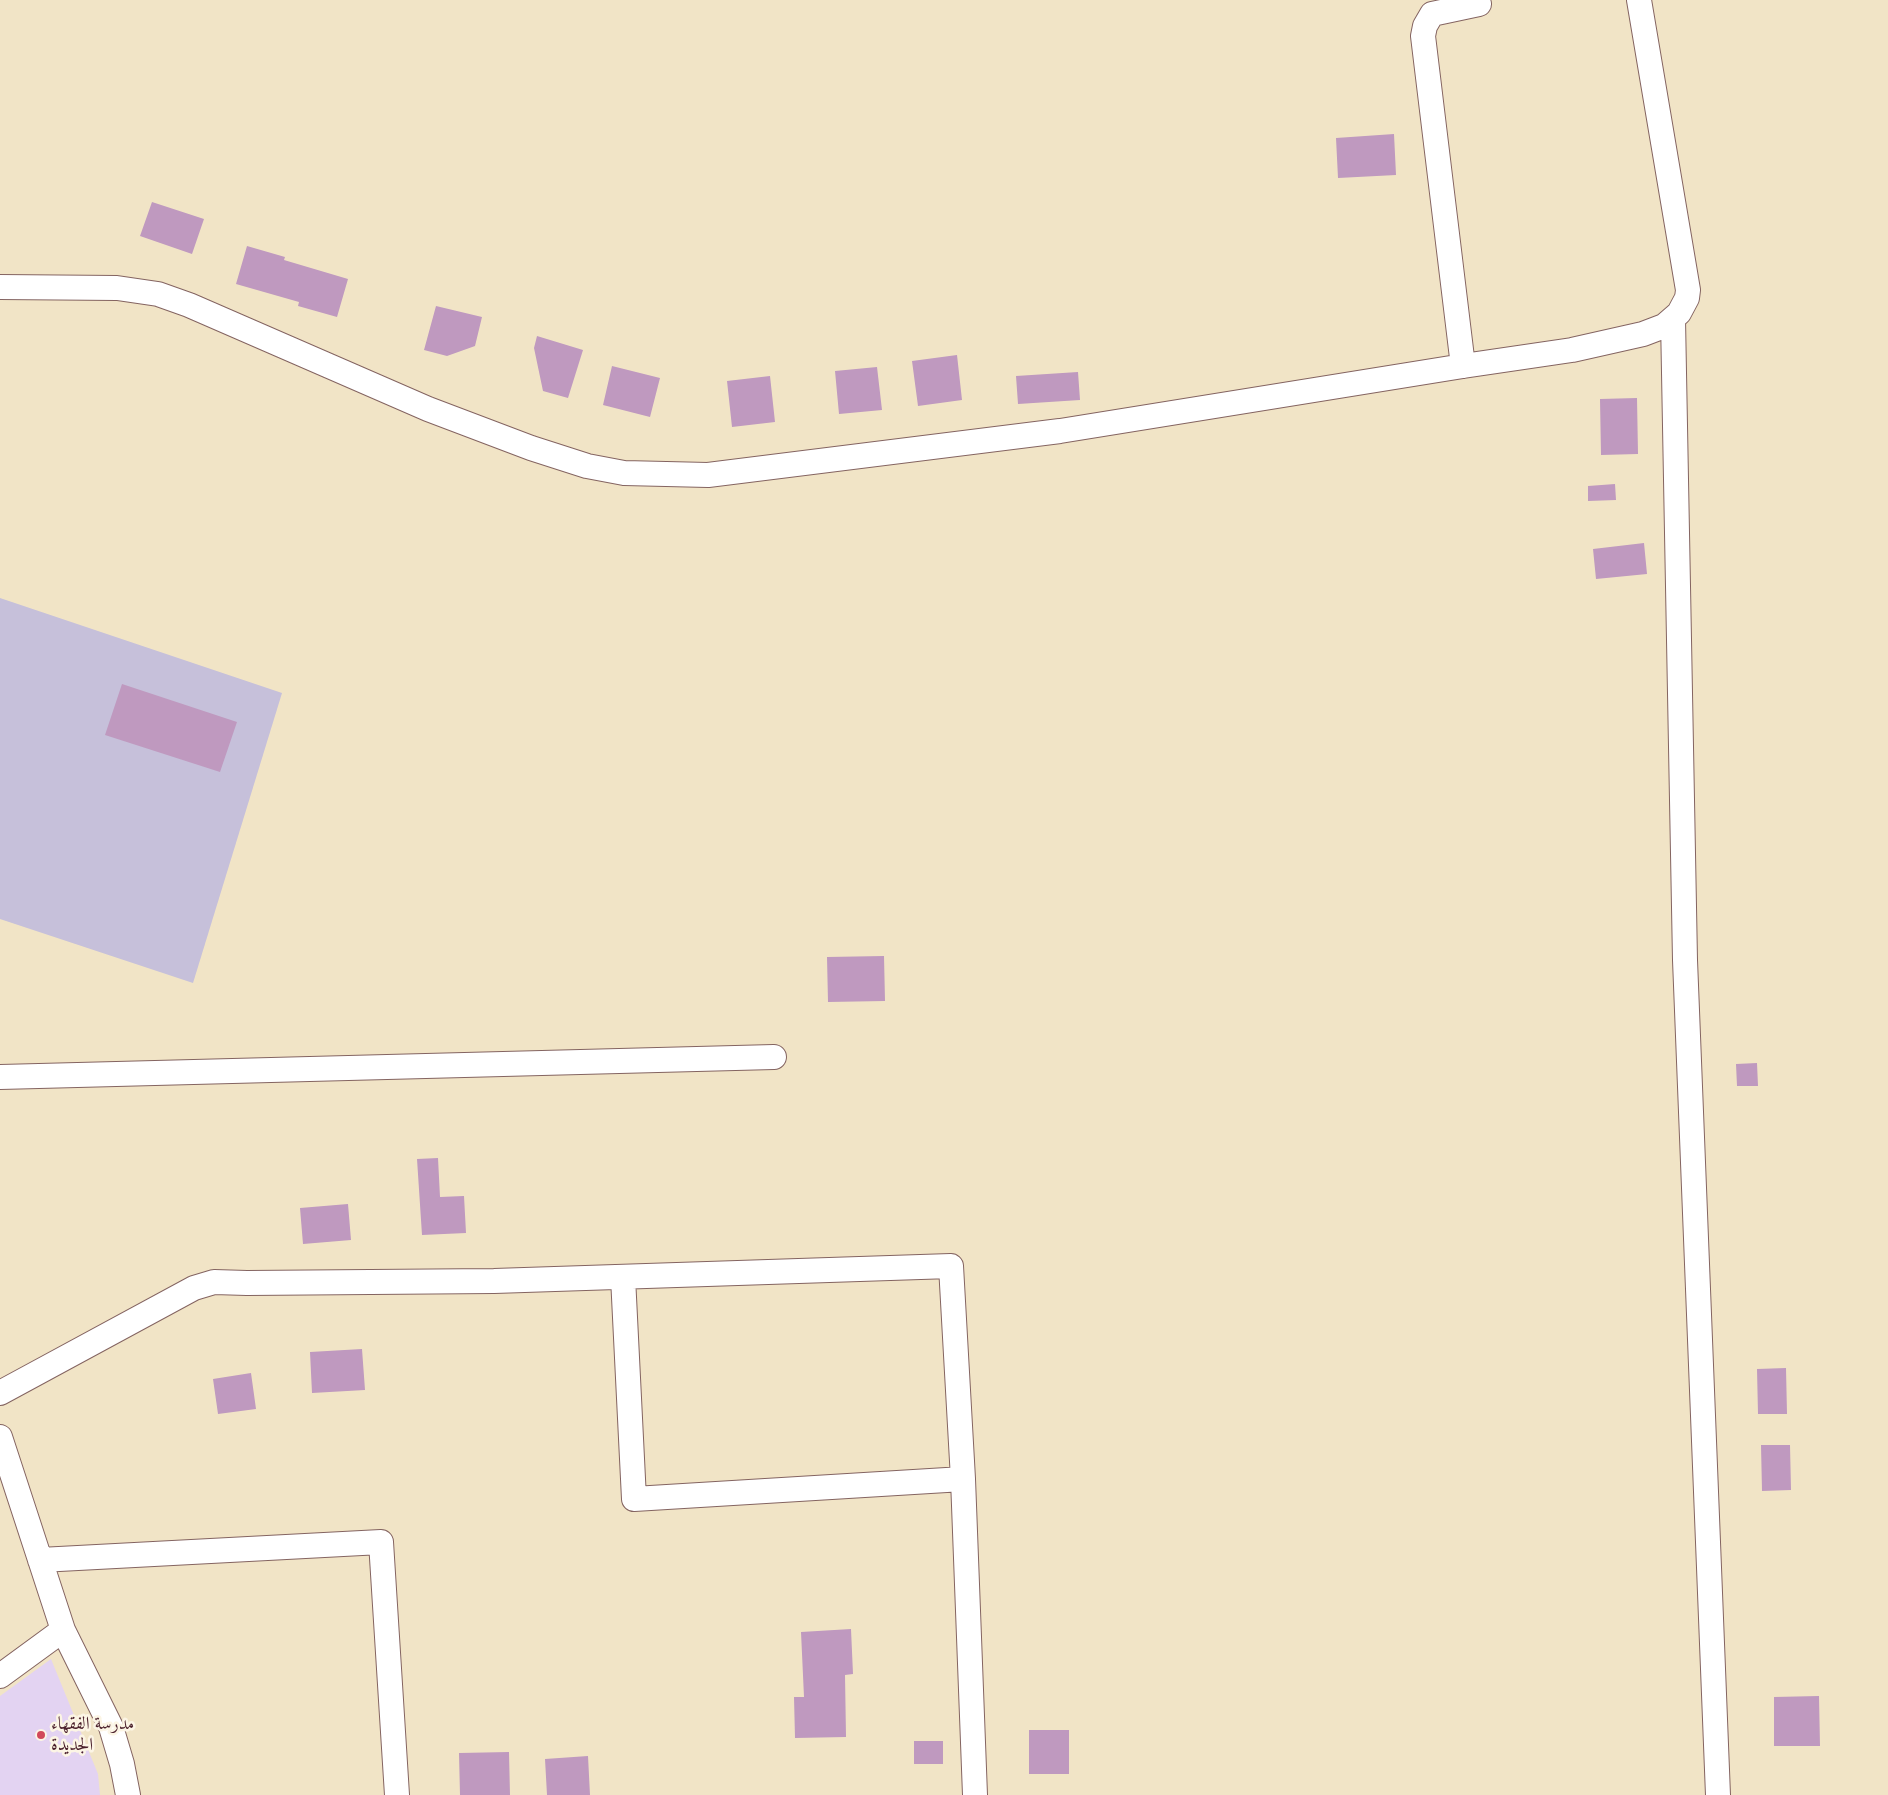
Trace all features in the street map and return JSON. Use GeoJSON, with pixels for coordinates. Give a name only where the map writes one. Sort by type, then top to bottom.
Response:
{"type":"FeatureCollection","features":[{"type":"Feature","properties":{"kind":"street"},"geometry":{"type":"LineString","coordinates":[[0,286],[117,288],[158,294],[189,305],[428,409],[587,466],[624,472],[708,475],[1060,431],[1572,350],[1643,334],[1664,326],[1673,320],[1685,305],[1688,290],[1639,0]]}},
{"type":"Feature","properties":{"kind":"street"},"geometry":{"type":"LineString","coordinates":[[1463,366],[1424,36],[1425,26],[1432,14],[1479,4]]}},
{"type":"Feature","properties":{"kind":"street"},"geometry":{"type":"LineString","coordinates":[[1673,320],[1685,960],[1718,1795]]}},
{"type":"Feature","properties":{"kind":"street"},"geometry":{"type":"LineString","coordinates":[[0,1077],[774,1057]]}},
{"type":"Feature","properties":{"kind":"street"},"geometry":{"type":"LineString","coordinates":[[0,1393],[194,1288],[214,1282],[484,1281],[951,1266],[963,1479],[975,1795]]}},
{"type":"Feature","properties":{"kind":"street"},"geometry":{"type":"LineString","coordinates":[[623,1277],[634,1498],[963,1479]]}},
{"type":"Feature","properties":{"kind":"street"},"geometry":{"type":"LineString","coordinates":[[0,1438],[63,1630],[110,1727],[122,1764],[128,1795]]}},
{"type":"Feature","properties":{"kind":"street"},"geometry":{"type":"LineString","coordinates":[[40,1560],[381,1542],[397,1795]]}},
{"type":"Feature","properties":{"kind":"street"},"geometry":{"type":"LineString","coordinates":[[0,1676],[63,1630]]}},
{"type":"Feature","properties":{"kind":"shaded area"},"geometry":{"type":"Polygon","coordinates":[[[0,598],[282,693],[193,983],[0,919],[0,598]]]}},
{"type":"Feature","properties":{"kind":"shaded area","name":"مدرسة الفقهاء الجديدة"},"geometry":{"type":"Polygon","coordinates":[[[51,1659],[98,1774],[100,1795],[0,1795],[0,1696],[51,1659]]]}},
{"type":"Feature","properties":{"kind":"building"},"geometry":{"type":"Polygon","coordinates":[[[1394,134],[1396,175],[1338,178],[1336,138],[1394,134]]]}},
{"type":"Feature","properties":{"kind":"building"},"geometry":{"type":"Polygon","coordinates":[[[152,202],[204,219],[192,254],[140,236],[152,202]]]}},
{"type":"Feature","properties":{"kind":"building"},"geometry":{"type":"Polygon","coordinates":[[[247,246],[285,257],[284,260],[348,279],[337,317],[298,306],[299,302],[236,284],[247,246]]]}},
{"type":"Feature","properties":{"kind":"building"},"geometry":{"type":"Polygon","coordinates":[[[436,306],[482,317],[475,346],[447,356],[424,350],[436,306]]]}},
{"type":"Feature","properties":{"kind":"building"},"geometry":{"type":"Polygon","coordinates":[[[537,336],[583,350],[568,398],[543,391],[534,348],[537,336]]]}},
{"type":"Feature","properties":{"kind":"building"},"geometry":{"type":"Polygon","coordinates":[[[957,355],[962,400],[918,406],[912,361],[957,355]]]}},
{"type":"Feature","properties":{"kind":"building"},"geometry":{"type":"Polygon","coordinates":[[[612,366],[660,378],[650,417],[603,405],[612,366]]]}},
{"type":"Feature","properties":{"kind":"building"},"geometry":{"type":"Polygon","coordinates":[[[877,367],[882,410],[839,414],[835,371],[877,367]]]}},
{"type":"Feature","properties":{"kind":"building"},"geometry":{"type":"Polygon","coordinates":[[[1078,372],[1080,400],[1018,404],[1016,376],[1078,372]]]}},
{"type":"Feature","properties":{"kind":"building"},"geometry":{"type":"Polygon","coordinates":[[[770,376],[775,422],[732,427],[727,381],[770,376]]]}},
{"type":"Feature","properties":{"kind":"building"},"geometry":{"type":"Polygon","coordinates":[[[1637,398],[1638,454],[1601,455],[1600,399],[1637,398]]]}},
{"type":"Feature","properties":{"kind":"building"},"geometry":{"type":"Polygon","coordinates":[[[1615,484],[1616,500],[1588,501],[1588,486],[1615,484]]]}},
{"type":"Feature","properties":{"kind":"building"},"geometry":{"type":"Polygon","coordinates":[[[1644,543],[1647,574],[1596,579],[1593,549],[1644,543]]]}},
{"type":"Feature","properties":{"kind":"building"},"geometry":{"type":"Polygon","coordinates":[[[122,684],[237,722],[220,772],[105,735],[122,684]]]}},
{"type":"Feature","properties":{"kind":"building"},"geometry":{"type":"Polygon","coordinates":[[[884,956],[885,1001],[828,1002],[827,957],[884,956]]]}},
{"type":"Feature","properties":{"kind":"building"},"geometry":{"type":"Polygon","coordinates":[[[1757,1063],[1758,1086],[1737,1086],[1736,1064],[1757,1063]]]}},
{"type":"Feature","properties":{"kind":"building"},"geometry":{"type":"Polygon","coordinates":[[[438,1158],[440,1197],[464,1196],[466,1233],[422,1235],[417,1159],[438,1158]]]}},
{"type":"Feature","properties":{"kind":"building"},"geometry":{"type":"Polygon","coordinates":[[[348,1204],[351,1240],[303,1244],[300,1208],[348,1204]]]}},
{"type":"Feature","properties":{"kind":"building"},"geometry":{"type":"Polygon","coordinates":[[[362,1349],[365,1390],[312,1393],[310,1352],[362,1349]]]}},
{"type":"Feature","properties":{"kind":"building"},"geometry":{"type":"Polygon","coordinates":[[[1786,1368],[1787,1414],[1758,1414],[1757,1369],[1786,1368]]]}},
{"type":"Feature","properties":{"kind":"building"},"geometry":{"type":"Polygon","coordinates":[[[251,1373],[256,1409],[218,1414],[213,1379],[251,1373]]]}},
{"type":"Feature","properties":{"kind":"building"},"geometry":{"type":"Polygon","coordinates":[[[1761,1445],[1790,1445],[1791,1490],[1762,1491],[1761,1445]]]}},
{"type":"Feature","properties":{"kind":"building"},"geometry":{"type":"Polygon","coordinates":[[[851,1629],[853,1674],[845,1675],[846,1737],[795,1738],[794,1697],[804,1697],[801,1632],[851,1629]]]}},
{"type":"Feature","properties":{"kind":"building"},"geometry":{"type":"Polygon","coordinates":[[[1819,1696],[1820,1746],[1774,1746],[1774,1697],[1819,1696]]]}},
{"type":"Feature","properties":{"kind":"building"},"geometry":{"type":"Polygon","coordinates":[[[1029,1730],[1069,1730],[1069,1774],[1029,1774],[1029,1730]]]}},
{"type":"Feature","properties":{"kind":"building"},"geometry":{"type":"Polygon","coordinates":[[[914,1741],[943,1741],[943,1764],[914,1764],[914,1741]]]}},
{"type":"Feature","properties":{"kind":"building"},"geometry":{"type":"Polygon","coordinates":[[[509,1752],[510,1795],[460,1795],[459,1753],[509,1752]]]}},
{"type":"Feature","properties":{"kind":"building"},"geometry":{"type":"Polygon","coordinates":[[[588,1756],[590,1795],[547,1795],[545,1759],[588,1756]]]}},
{"type":"Feature","properties":{"kind":"place","name":"مدرسة الفقهاء الجديدة"},"geometry":{"type":"Point","coordinates":[41,1735]}}]}
